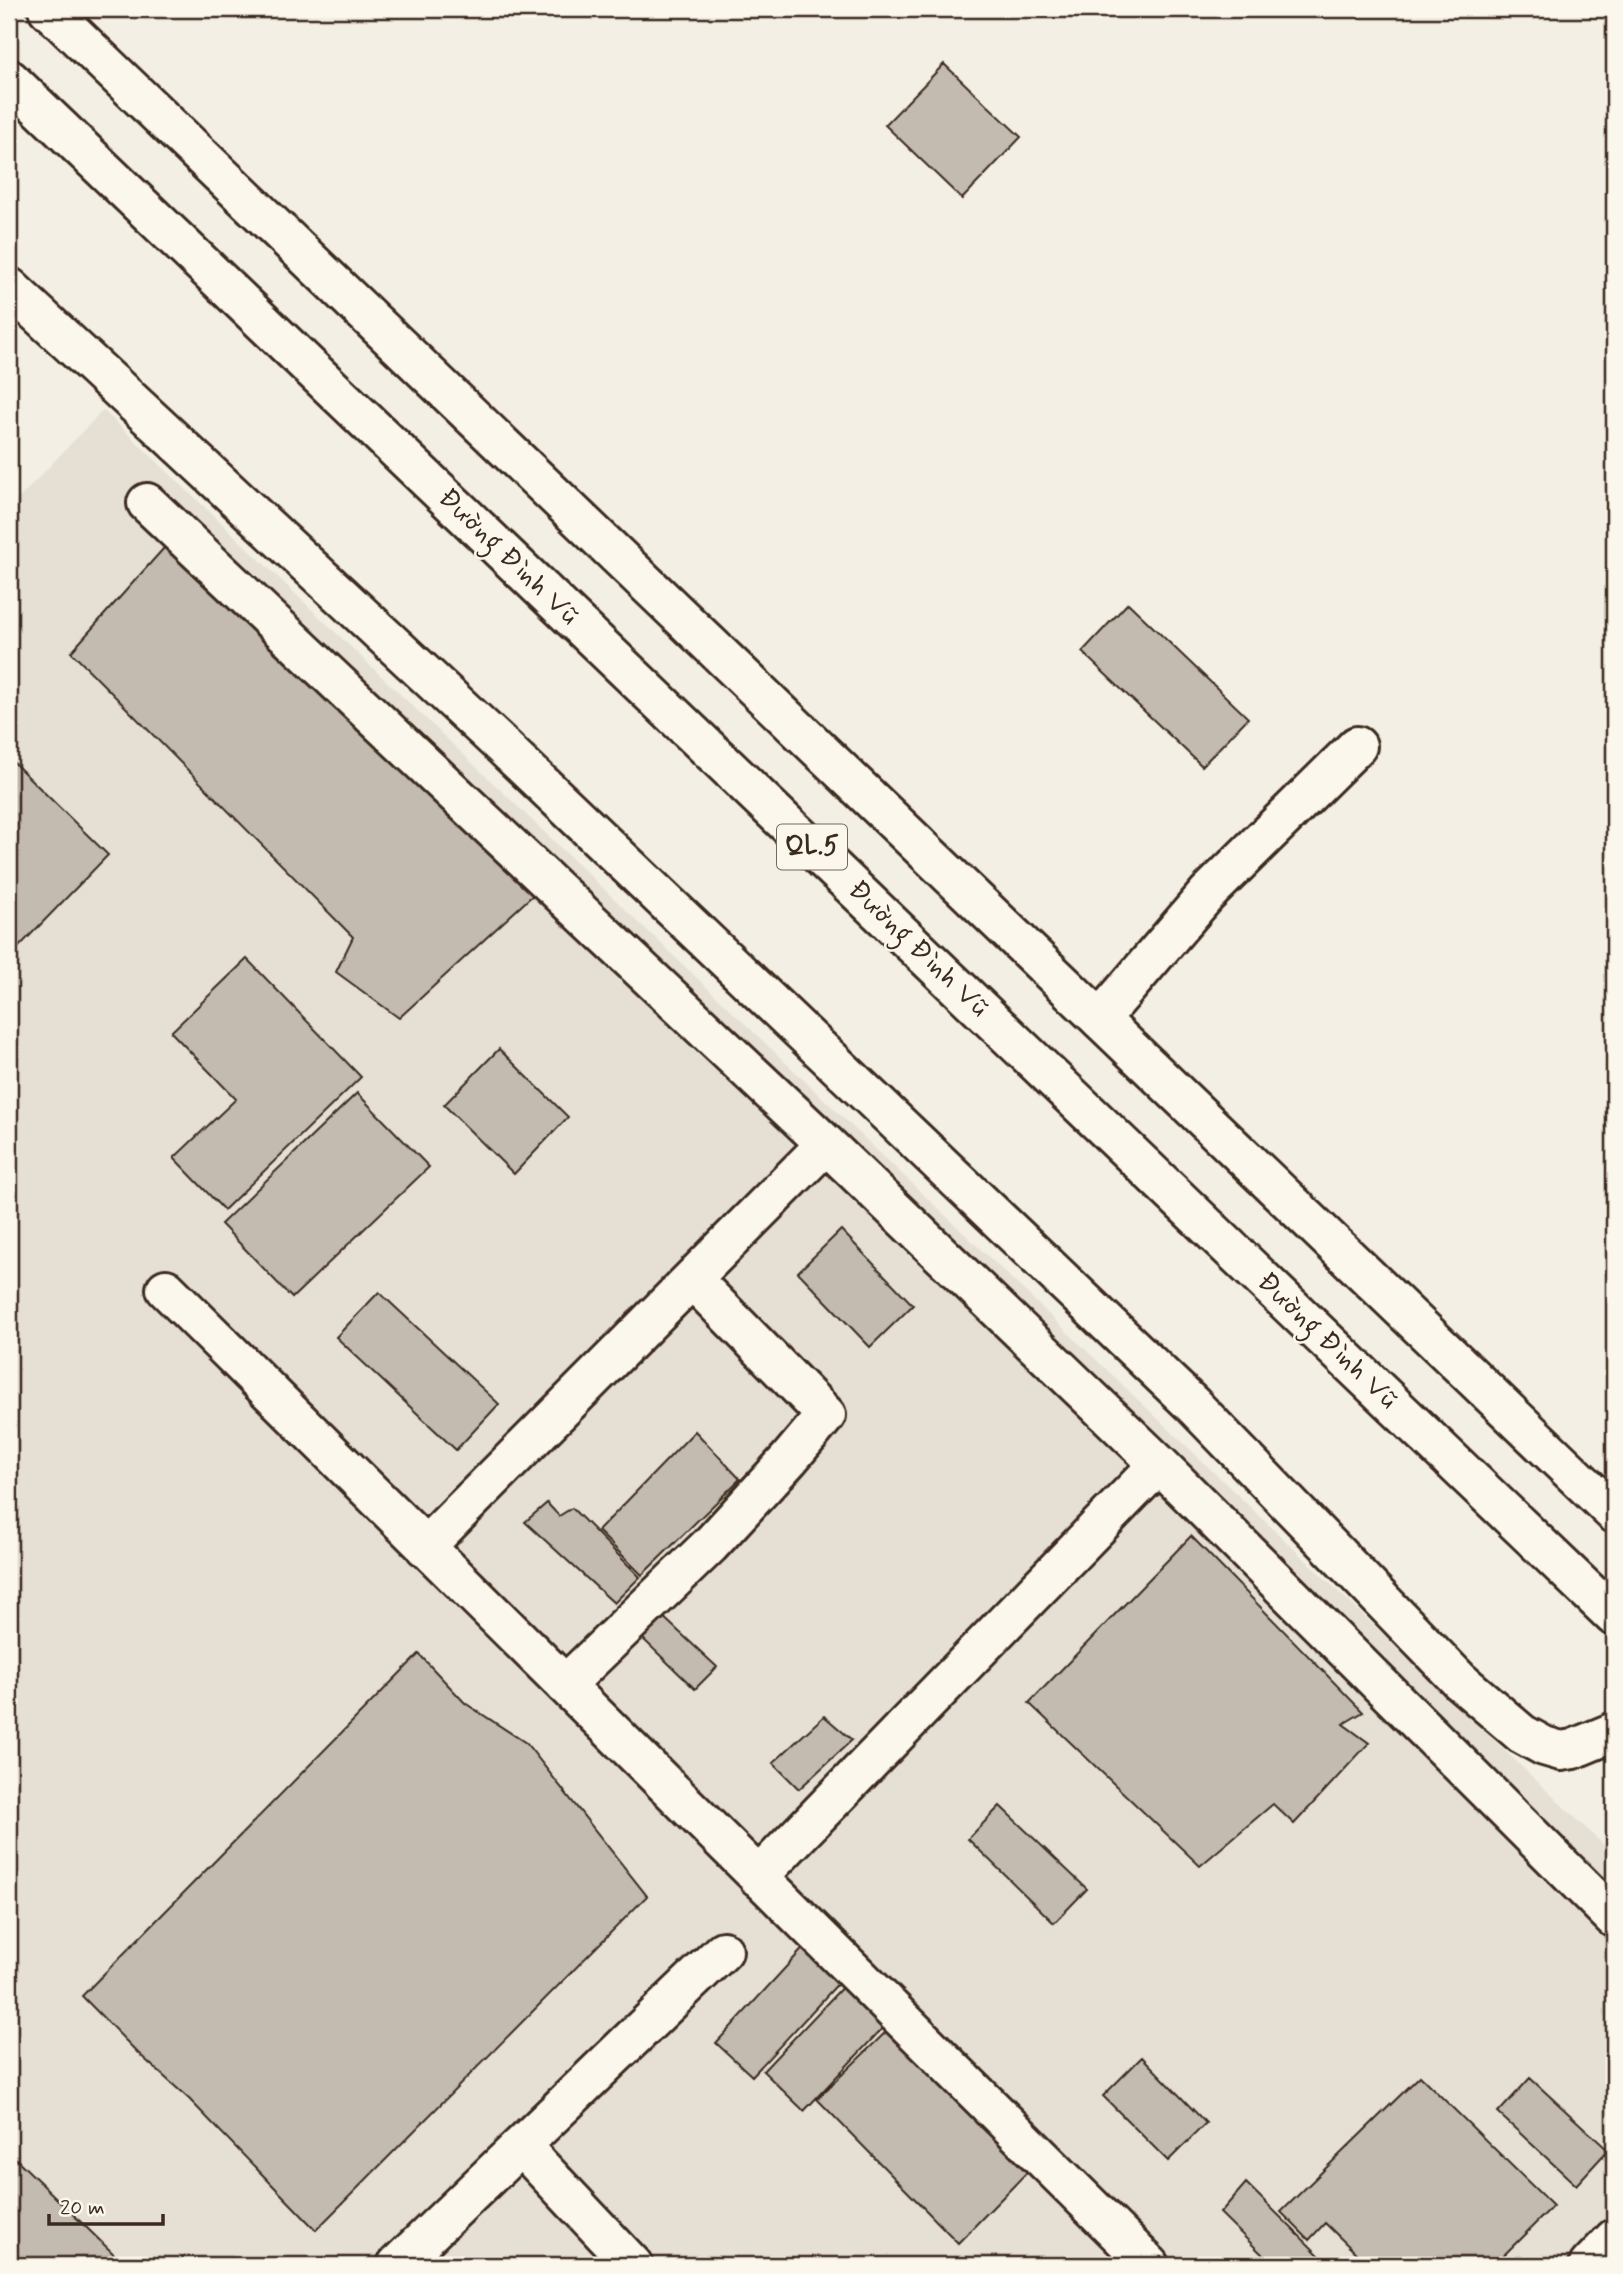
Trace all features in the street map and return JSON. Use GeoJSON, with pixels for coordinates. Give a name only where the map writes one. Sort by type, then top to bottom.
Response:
{"type":"FeatureCollection","features":[{"type":"Feature","properties":{"kind":"main road","name":"QL.5"},"geometry":{"type":"LineString","coordinates":[[48,9],[1614,1513]]}},
{"type":"Feature","properties":{"kind":"main road","name":"Đường Đình Vũ"},"geometry":{"type":"LineString","coordinates":[[9,79],[1614,1616]]}},
{"type":"Feature","properties":{"kind":"main road"},"geometry":{"type":"LineString","coordinates":[[9,287],[497,741],[1184,1396],[1461,1681],[1522,1734],[1544,1746],[1561,1751],[1573,1749],[1614,1732]]}},
{"type":"Feature","properties":{"kind":"main road"},"geometry":{"type":"LineString","coordinates":[[147,503],[826,1144],[1158,1464],[1614,1918]]}},
{"type":"Feature","properties":{"kind":"main road"},"geometry":{"type":"LineString","coordinates":[[1100,1019],[1207,894],[1357,746]]}},
{"type":"Feature","properties":{"kind":"main road"},"geometry":{"type":"LineString","coordinates":[[425,1547],[826,1144]]}},
{"type":"Feature","properties":{"kind":"main road"},"geometry":{"type":"LineString","coordinates":[[565,1685],[710,1545],[826,1415],[692,1279]]}},
{"type":"Feature","properties":{"kind":"main road"},"geometry":{"type":"LineString","coordinates":[[166,1289],[1150,2265]]}},
{"type":"Feature","properties":{"kind":"main road"},"geometry":{"type":"LineString","coordinates":[[758,1877],[1158,1464]]}},
{"type":"Feature","properties":{"kind":"main road"},"geometry":{"type":"LineString","coordinates":[[397,2265],[723,1951]]}},
{"type":"Feature","properties":{"kind":"main road"},"geometry":{"type":"LineString","coordinates":[[521,2146],[633,2265]]}},
{"type":"Feature","properties":{"kind":"main road"},"geometry":{"type":"LineString","coordinates":[[1589,2265],[1614,2239]]}},
{"type":"Feature","properties":{"kind":"shaded area"},"geometry":{"type":"Polygon","coordinates":[[[103,410],[1614,1855],[1614,2265],[9,2265],[9,509],[103,410]]]}},
{"type":"Feature","properties":{"kind":"building"},"geometry":{"type":"Polygon","coordinates":[[[944,64],[1021,137],[962,199],[885,125],[944,64]]]}},
{"type":"Feature","properties":{"kind":"building"},"geometry":{"type":"Polygon","coordinates":[[[172,539],[534,894],[399,1018],[336,972],[353,937],[71,652],[172,539]]]}},
{"type":"Feature","properties":{"kind":"building"},"geometry":{"type":"Polygon","coordinates":[[[1128,603],[1248,718],[1202,766],[1082,652],[1128,603]]]}},
{"type":"Feature","properties":{"kind":"building"},"geometry":{"type":"Polygon","coordinates":[[[9,758],[108,855],[9,957],[9,758]]]}},
{"type":"Feature","properties":{"kind":"building"},"geometry":{"type":"Polygon","coordinates":[[[247,959],[361,1077],[224,1210],[174,1158],[236,1099],[171,1032],[247,959]]]}},
{"type":"Feature","properties":{"kind":"building"},"geometry":{"type":"Polygon","coordinates":[[[499,1049],[568,1117],[514,1174],[444,1105],[499,1049]]]}},
{"type":"Feature","properties":{"kind":"building"},"geometry":{"type":"Polygon","coordinates":[[[357,1093],[429,1167],[292,1298],[221,1224],[357,1093]]]}},
{"type":"Feature","properties":{"kind":"building"},"geometry":{"type":"Polygon","coordinates":[[[841,1230],[913,1305],[870,1347],[798,1272],[841,1230]]]}},
{"type":"Feature","properties":{"kind":"building"},"geometry":{"type":"Polygon","coordinates":[[[379,1292],[499,1404],[456,1450],[336,1337],[379,1292]]]}},
{"type":"Feature","properties":{"kind":"building"},"geometry":{"type":"Polygon","coordinates":[[[695,1431],[740,1479],[642,1575],[598,1531],[695,1431]]]}},
{"type":"Feature","properties":{"kind":"building"},"geometry":{"type":"Polygon","coordinates":[[[547,1503],[559,1516],[572,1508],[640,1577],[614,1603],[525,1522],[547,1503]]]}},
{"type":"Feature","properties":{"kind":"building"},"geometry":{"type":"Polygon","coordinates":[[[1191,1536],[1363,1712],[1343,1724],[1369,1743],[1294,1824],[1273,1804],[1200,1866],[1029,1703],[1191,1536]]]}},
{"type":"Feature","properties":{"kind":"building"},"geometry":{"type":"Polygon","coordinates":[[[660,1614],[717,1667],[695,1689],[640,1636],[660,1614]]]}},
{"type":"Feature","properties":{"kind":"building"},"geometry":{"type":"Polygon","coordinates":[[[419,1654],[465,1703],[526,1743],[647,1896],[316,2230],[189,2099],[138,2053],[82,1996],[419,1654]]]}},
{"type":"Feature","properties":{"kind":"building"},"geometry":{"type":"Polygon","coordinates":[[[824,1716],[852,1740],[799,1789],[773,1763],[824,1716]]]}},
{"type":"Feature","properties":{"kind":"building"},"geometry":{"type":"Polygon","coordinates":[[[1000,1806],[1087,1889],[1054,1923],[968,1839],[1000,1806]]]}},
{"type":"Feature","properties":{"kind":"building"},"geometry":{"type":"Polygon","coordinates":[[[809,1942],[845,1976],[752,2076],[716,2043],[809,1942]]]}},
{"type":"Feature","properties":{"kind":"building"},"geometry":{"type":"Polygon","coordinates":[[[850,1979],[892,2018],[804,2111],[763,2071],[850,1979]]]}},
{"type":"Feature","properties":{"kind":"building"},"geometry":{"type":"Polygon","coordinates":[[[894,2024],[1034,2165],[958,2243],[817,2099],[894,2024]]]}},
{"type":"Feature","properties":{"kind":"building"},"geometry":{"type":"Polygon","coordinates":[[[1142,2057],[1206,2123],[1168,2161],[1103,2096],[1142,2057]]]}},
{"type":"Feature","properties":{"kind":"building"},"geometry":{"type":"Polygon","coordinates":[[[1420,2076],[1553,2206],[1494,2265],[1368,2265],[1325,2223],[1309,2240],[1281,2212],[1420,2076]]]}},
{"type":"Feature","properties":{"kind":"building"},"geometry":{"type":"Polygon","coordinates":[[[1530,2078],[1608,2150],[1576,2185],[1498,2113],[1530,2078]]]}},
{"type":"Feature","properties":{"kind":"building"},"geometry":{"type":"Polygon","coordinates":[[[9,2152],[125,2265],[9,2265],[9,2152]]]}},
{"type":"Feature","properties":{"kind":"building"},"geometry":{"type":"Polygon","coordinates":[[[1246,2183],[1329,2265],[1273,2265],[1220,2213],[1246,2183]]]}}]}
